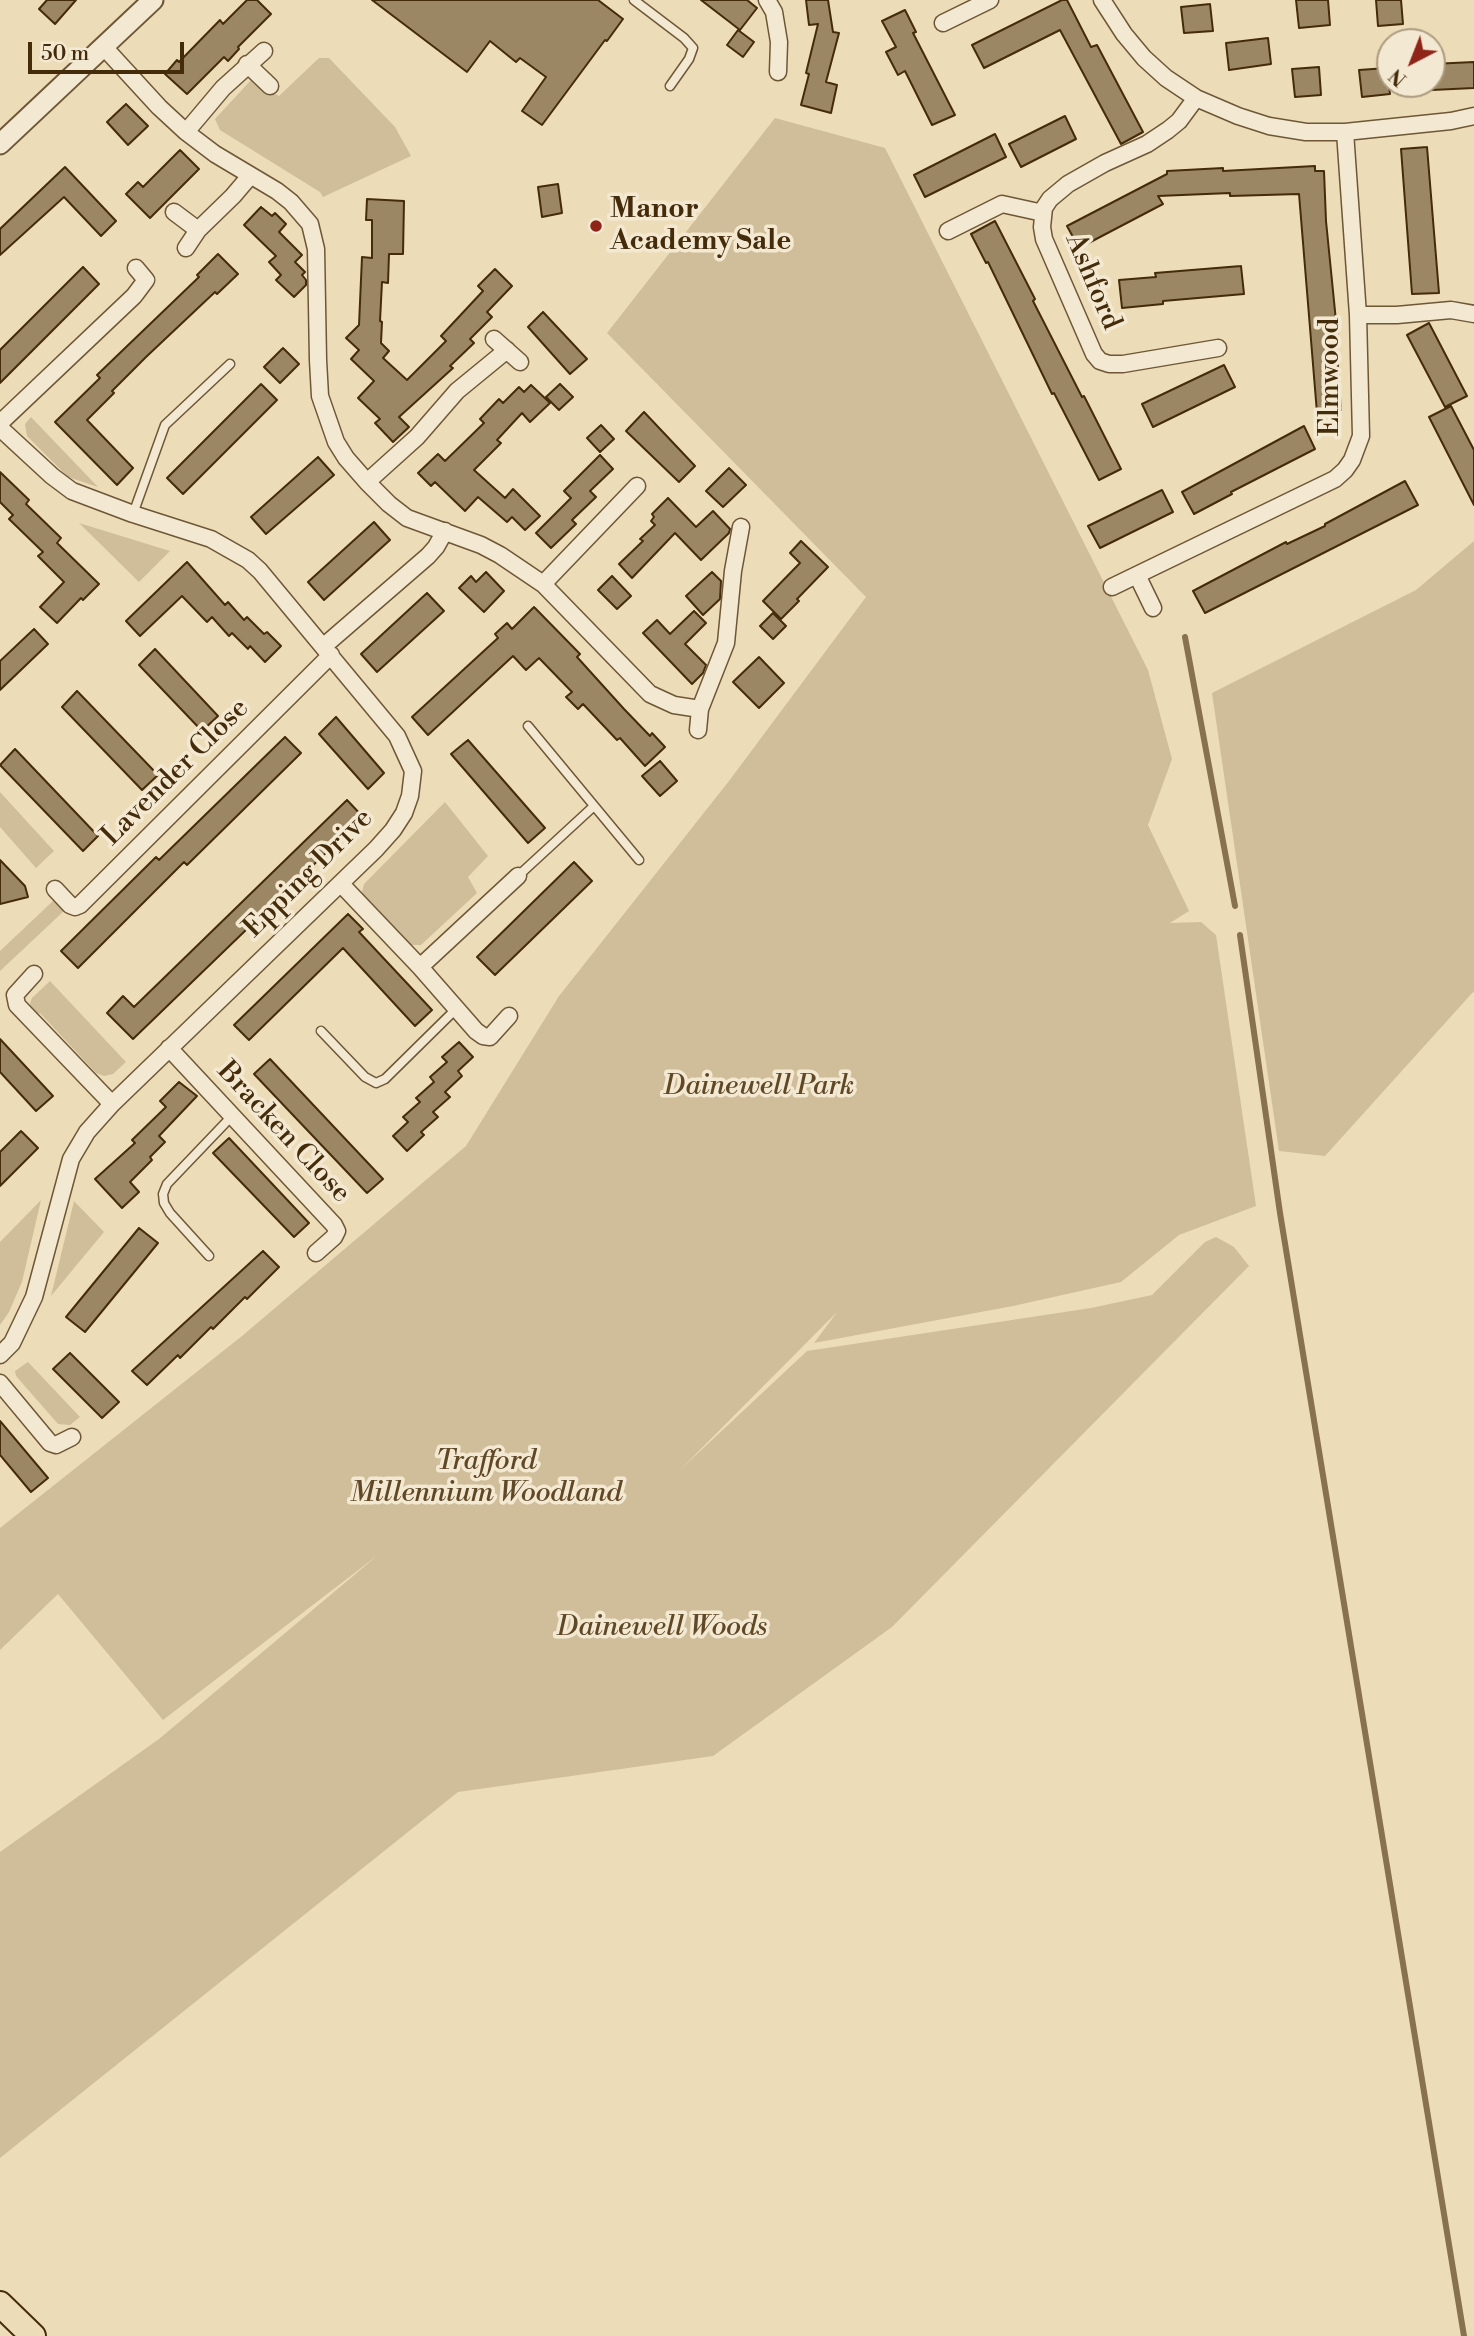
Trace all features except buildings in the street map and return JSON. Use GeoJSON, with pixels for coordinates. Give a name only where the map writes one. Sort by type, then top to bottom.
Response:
{"type":"FeatureCollection","features":[{"type":"Feature","properties":{"kind":"main road"},"geometry":{"type":"LineString","coordinates":[[0,2304],[33,2336]]}},
{"type":"Feature","properties":{"kind":"street"},"geometry":{"type":"LineString","coordinates":[[0,144],[153,0]]}},
{"type":"Feature","properties":{"kind":"street"},"geometry":{"type":"LineString","coordinates":[[767,0],[774,12],[779,42],[778,72]]}},
{"type":"Feature","properties":{"kind":"street"},"geometry":{"type":"LineString","coordinates":[[943,23],[990,0]]}},
{"type":"Feature","properties":{"kind":"street"},"geometry":{"type":"LineString","coordinates":[[1102,0],[1124,34],[1144,58],[1166,78],[1196,98],[1238,117],[1269,126],[1306,132],[1345,132],[1474,116]]}},
{"type":"Feature","properties":{"kind":"street"},"geometry":{"type":"LineString","coordinates":[[103,46],[186,132],[215,154],[291,202],[310,224],[316,249],[320,396],[335,442],[367,482],[407,517],[500,555],[542,584],[650,694],[674,705],[700,709]]}},
{"type":"Feature","properties":{"kind":"street"},"geometry":{"type":"LineString","coordinates":[[186,132],[223,88],[264,51]]}},
{"type":"Feature","properties":{"kind":"street"},"geometry":{"type":"LineString","coordinates":[[247,64],[270,86]]}},
{"type":"Feature","properties":{"kind":"street","name":"Ashford"},"geometry":{"type":"LineString","coordinates":[[1196,98],[1179,121],[1168,130],[1147,144],[1068,184],[1050,199],[1043,213],[1044,239],[1094,354],[1100,361],[1122,364],[1218,348]]}},
{"type":"Feature","properties":{"kind":"street","name":"Elmwood"},"geometry":{"type":"LineString","coordinates":[[1112,587],[1319,487],[1345,470],[1358,449],[1361,436],[1358,315],[1345,132]]}},
{"type":"Feature","properties":{"kind":"street"},"geometry":{"type":"LineString","coordinates":[[186,248],[198,230],[250,176]]}},
{"type":"Feature","properties":{"kind":"street"},"geometry":{"type":"LineString","coordinates":[[948,232],[1002,204],[1043,213]]}},
{"type":"Feature","properties":{"kind":"street"},"geometry":{"type":"LineString","coordinates":[[174,212],[198,230]]}},
{"type":"Feature","properties":{"kind":"street"},"geometry":{"type":"LineString","coordinates":[[0,426],[134,296],[146,280],[136,268]]}},
{"type":"Feature","properties":{"kind":"street"},"geometry":{"type":"LineString","coordinates":[[1358,315],[1398,315],[1451,310],[1474,314]]}},
{"type":"Feature","properties":{"kind":"street"},"geometry":{"type":"LineString","coordinates":[[494,339],[520,362]]}},
{"type":"Feature","properties":{"kind":"street"},"geometry":{"type":"LineString","coordinates":[[367,482],[417,437],[457,391],[507,350]]}},
{"type":"Feature","properties":{"kind":"street","name":"Epping Drive"},"geometry":{"type":"LineString","coordinates":[[0,426],[52,476],[72,491],[211,539],[237,553],[260,571],[397,736],[413,771],[410,796],[393,830],[341,884],[112,1104],[87,1132],[71,1159],[34,1297],[12,1343],[0,1355]]}},
{"type":"Feature","properties":{"kind":"street"},"geometry":{"type":"LineString","coordinates":[[542,584],[638,486]]}},
{"type":"Feature","properties":{"kind":"street"},"geometry":{"type":"LineString","coordinates":[[698,730],[700,709],[726,643],[733,571],[741,527]]}},
{"type":"Feature","properties":{"kind":"street"},"geometry":{"type":"LineString","coordinates":[[328,650],[428,556],[445,531]]}},
{"type":"Feature","properties":{"kind":"street"},"geometry":{"type":"LineString","coordinates":[[1137,575],[1153,608]]}},
{"type":"Feature","properties":{"kind":"street","name":"Lavender Close"},"geometry":{"type":"LineString","coordinates":[[55,889],[71,905],[80,905],[328,650]]}},
{"type":"Feature","properties":{"kind":"street"},"geometry":{"type":"LineString","coordinates":[[420,967],[518,876]]}},
{"type":"Feature","properties":{"kind":"street"},"geometry":{"type":"LineString","coordinates":[[341,884],[483,1036],[490,1037],[509,1016]]}},
{"type":"Feature","properties":{"kind":"street"},"geometry":{"type":"LineString","coordinates":[[34,974],[15,995],[17,1005],[112,1104]]}},
{"type":"Feature","properties":{"kind":"street","name":"Bracken Close"},"geometry":{"type":"LineString","coordinates":[[169,1048],[334,1225],[337,1231],[334,1237],[316,1253]]}},
{"type":"Feature","properties":{"kind":"street"},"geometry":{"type":"LineString","coordinates":[[0,1383],[50,1443],[56,1446],[72,1437]]}},
{"type":"Feature","properties":{"kind":"lane"},"geometry":{"type":"LineString","coordinates":[[634,0],[694,48],[670,86]]}},
{"type":"Feature","properties":{"kind":"lane"},"geometry":{"type":"LineString","coordinates":[[133,514],[164,425],[230,364]]}},
{"type":"Feature","properties":{"kind":"lane"},"geometry":{"type":"LineString","coordinates":[[528,726],[639,860]]}},
{"type":"Feature","properties":{"kind":"lane"},"geometry":{"type":"LineString","coordinates":[[518,876],[594,806]]}},
{"type":"Feature","properties":{"kind":"lane"},"geometry":{"type":"LineString","coordinates":[[321,1031],[365,1077],[376,1083],[385,1079],[456,1009]]}},
{"type":"Feature","properties":{"kind":"lane"},"geometry":{"type":"LineString","coordinates":[[209,1256],[170,1213],[164,1203],[163,1194],[167,1184],[232,1116]]}},
{"type":"Feature","properties":{"kind":"green space"},"geometry":{"type":"Polygon","coordinates":[[[319,58],[329,58],[395,127],[411,156],[323,197],[320,192],[220,130],[215,119],[251,80],[279,96],[319,58]]]}},
{"type":"Feature","properties":{"kind":"green space"},"geometry":{"type":"Polygon","coordinates":[[[775,118],[885,148],[1148,670],[1172,759],[1148,825],[1189,911],[1170,923],[1201,922],[1216,935],[1256,1206],[1179,1235],[1121,1282],[1013,1306],[814,1343],[837,1312],[681,1469],[807,1351],[1091,1308],[1152,1295],[1205,1242],[1216,1237],[1234,1247],[1249,1266],[892,1627],[713,1756],[458,1792],[0,2158],[0,1852],[159,1739],[378,1555],[163,1720],[58,1594],[0,1650],[0,1528],[242,1336],[466,1146],[559,996],[729,781],[866,597],[607,333],[775,118]]]}},
{"type":"Feature","properties":{"kind":"green space"},"geometry":{"type":"Polygon","coordinates":[[[31,417],[98,487],[68,477],[27,436],[25,424],[31,417]]]}},
{"type":"Feature","properties":{"kind":"green space"},"geometry":{"type":"Polygon","coordinates":[[[79,523],[170,551],[139,582],[79,523]]]}},
{"type":"Feature","properties":{"kind":"green space"},"geometry":{"type":"Polygon","coordinates":[[[1474,541],[1474,991],[1325,1156],[1279,1151],[1212,693],[1416,590],[1474,541]]]}},
{"type":"Feature","properties":{"kind":"green space"},"geometry":{"type":"Polygon","coordinates":[[[0,792],[54,851],[36,868],[0,827],[0,792]]]}},
{"type":"Feature","properties":{"kind":"green space"},"geometry":{"type":"Polygon","coordinates":[[[445,802],[488,856],[468,877],[477,893],[421,945],[409,945],[366,899],[362,892],[364,884],[445,802]]]}},
{"type":"Feature","properties":{"kind":"green space"},"geometry":{"type":"Polygon","coordinates":[[[55,899],[65,910],[0,971],[0,951],[55,899]]]}},
{"type":"Feature","properties":{"kind":"green space"},"geometry":{"type":"Polygon","coordinates":[[[50,981],[126,1062],[113,1074],[104,1076],[96,1073],[40,1013],[36,1016],[31,1010],[32,998],[50,981]]]}},
{"type":"Feature","properties":{"kind":"green space"},"geometry":{"type":"Polygon","coordinates":[[[41,1200],[22,1282],[0,1325],[0,1242],[41,1200]]]}},
{"type":"Feature","properties":{"kind":"green space"},"geometry":{"type":"Polygon","coordinates":[[[74,1201],[104,1232],[51,1296],[74,1201]]]}},
{"type":"Feature","properties":{"kind":"green space"},"geometry":{"type":"Polygon","coordinates":[[[28,1362],[80,1417],[70,1425],[58,1424],[16,1376],[15,1371],[28,1362]]]}},
{"type":"Feature","properties":{"kind":"waterway"},"geometry":{"type":"LineString","coordinates":[[1185,637],[1235,906]]}},
{"type":"Feature","properties":{"kind":"waterway"},"geometry":{"type":"LineString","coordinates":[[1240,935],[1280,1213],[1464,2336]]}},
{"type":"Feature","properties":{"kind":"place","name":"Manor Academy Sale"},"geometry":{"type":"Point","coordinates":[596,226]}},
{"type":"Feature","properties":{"kind":"park label","name":"Dainewell Park"},"geometry":{"type":"Point","coordinates":[759,1087]}},
{"type":"Feature","properties":{"kind":"park label","name":"Trafford Millennium Woodland"},"geometry":{"type":"Point","coordinates":[486,1478]}},
{"type":"Feature","properties":{"kind":"park label","name":"Dainewell Woods"},"geometry":{"type":"Point","coordinates":[662,1628]}}]}
